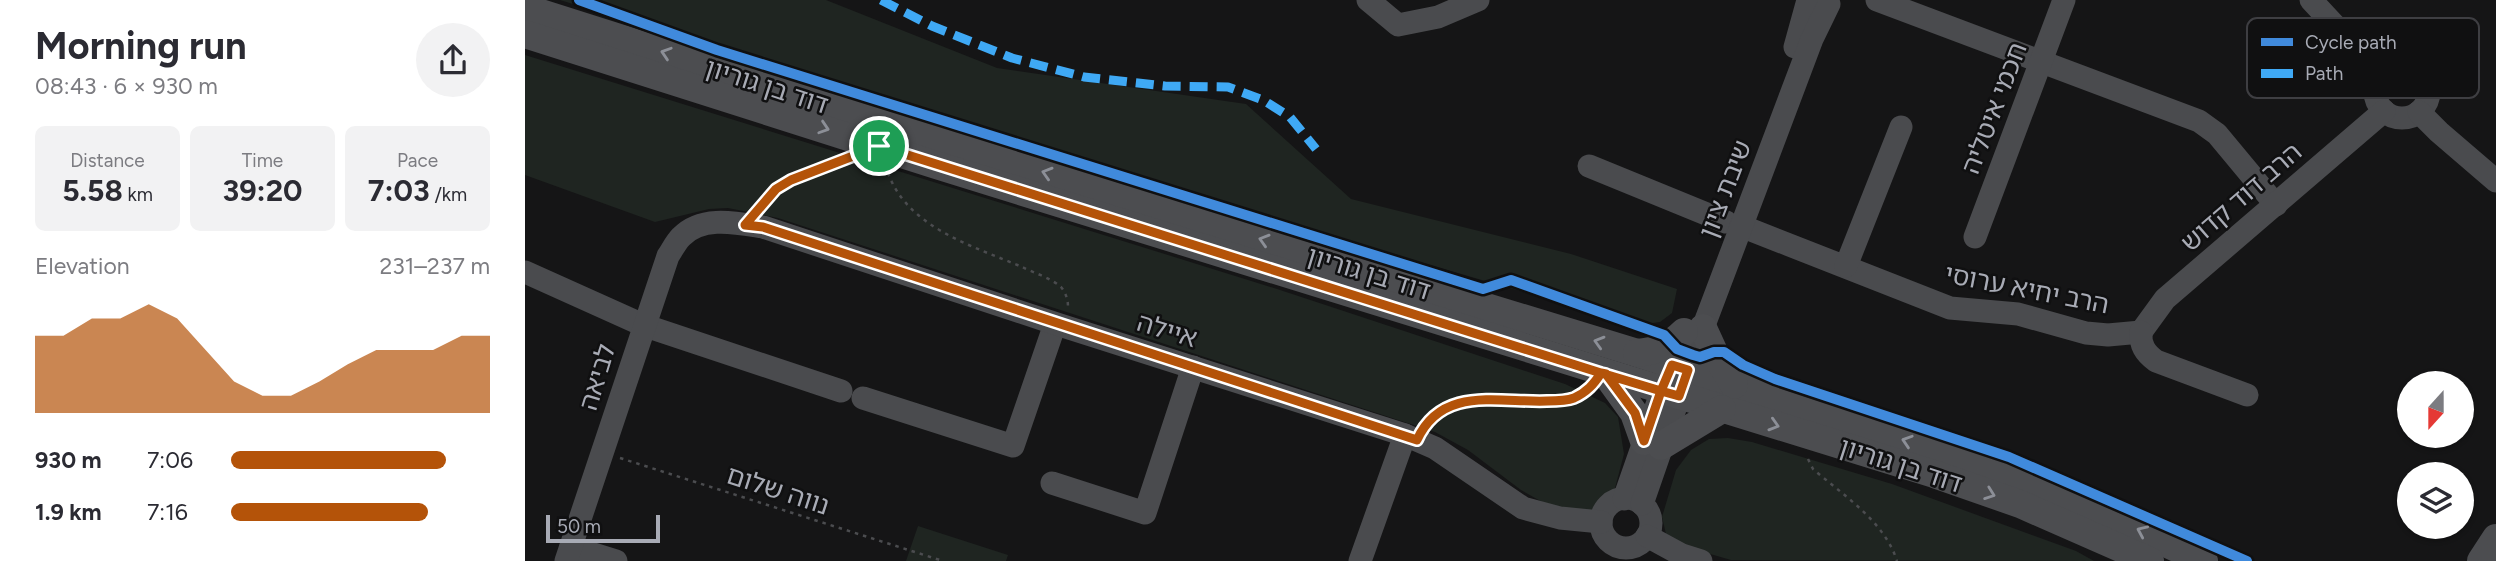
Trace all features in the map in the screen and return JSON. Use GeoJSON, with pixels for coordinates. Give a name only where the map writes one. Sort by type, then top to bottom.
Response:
{"type":"FeatureCollection","features":[{"type":"Feature","properties":{"kind":"main road","name":"דוד בן גוריון"},"geometry":{"type":"LineString","coordinates":[[525,8],[943,141],[1637,353],[1675,380]]}},
{"type":"Feature","properties":{"kind":"main road","name":"דוד בן גוריון"},"geometry":{"type":"LineString","coordinates":[[525,34],[1604,373],[1675,380],[2018,478],[2204,561]]}},
{"type":"Feature","properties":{"kind":"main road"},"geometry":{"type":"LineString","coordinates":[[1604,373],[1635,413],[1653,443],[1728,397],[1714,352],[1693,330],[1656,351],[1637,353]]}},
{"type":"Feature","properties":{"kind":"main road","name":"דוד בן גוריון"},"geometry":{"type":"LineString","coordinates":[[1728,397],[1807,435],[1934,474],[2020,505],[2150,561]]}},
{"type":"Feature","properties":{"kind":"main road"},"geometry":{"type":"LineString","coordinates":[[2481,561],[2496,538]]}},
{"type":"Feature","properties":{"kind":"street"},"geometry":{"type":"LineString","coordinates":[[1368,0],[1398,25],[1438,17],[1478,0]]}},
{"type":"Feature","properties":{"kind":"street"},"geometry":{"type":"LineString","coordinates":[[1877,0],[2199,121],[2217,134],[2276,205]]}},
{"type":"Feature","properties":{"kind":"street","name":"חכמי איטליה"},"geometry":{"type":"LineString","coordinates":[[1975,237],[2064,0]]}},
{"type":"Feature","properties":{"kind":"street"},"geometry":{"type":"LineString","coordinates":[[2311,0],[2328,18]]}},
{"type":"Feature","properties":{"kind":"street","name":"שיבת ציון"},"geometry":{"type":"LineString","coordinates":[[1633,501],[1693,330],[1734,224],[1812,39],[1824,1]]}},
{"type":"Feature","properties":{"kind":"street"},"geometry":{"type":"LineString","coordinates":[[2377,98],[2384,111],[2403,118],[2413,116],[2428,98]]}},
{"type":"Feature","properties":{"kind":"street","name":"הרב דוד קדוש"},"geometry":{"type":"LineString","coordinates":[[2141,332],[2165,299],[2384,111]]}},
{"type":"Feature","properties":{"kind":"street"},"geometry":{"type":"LineString","coordinates":[[2419,111],[2496,181]]}},
{"type":"Feature","properties":{"kind":"street"},"geometry":{"type":"LineString","coordinates":[[1846,266],[1901,127]]}},
{"type":"Feature","properties":{"kind":"street","name":"הרב יחיא ערוסי"},"geometry":{"type":"LineString","coordinates":[[1589,166],[1950,307],[2018,314],[2086,333],[2108,335],[2141,332],[2140,341],[2146,353],[2155,361],[2247,394]]}},
{"type":"Feature","properties":{"kind":"street","name":"איילה"},"geometry":{"type":"LineString","coordinates":[[702,224],[730,222],[763,227],[1411,438],[1435,448],[1523,508],[1560,518],[1601,522]]}},
{"type":"Feature","properties":{"kind":"street","name":"לביאה"},"geometry":{"type":"LineString","coordinates":[[568,554],[668,256],[682,236],[702,224]]}},
{"type":"Feature","properties":{"kind":"street"},"geometry":{"type":"LineString","coordinates":[[525,272],[643,325],[1013,446],[1060,325]]}},
{"type":"Feature","properties":{"kind":"street"},"geometry":{"type":"LineString","coordinates":[[1052,483],[1145,513],[1193,367]]}},
{"type":"Feature","properties":{"kind":"street"},"geometry":{"type":"LineString","coordinates":[[1360,561],[1411,438]]}},
{"type":"Feature","properties":{"kind":"street"},"geometry":{"type":"LineString","coordinates":[[1633,501],[1651,519],[1647,536],[1636,546],[1618,554],[1607,539],[1601,522],[1608,505],[1633,501]]}},
{"type":"Feature","properties":{"kind":"street"},"geometry":{"type":"LineString","coordinates":[[1647,536],[1672,550],[1701,561]]}},
{"type":"Feature","properties":{"kind":"street"},"geometry":{"type":"LineString","coordinates":[[568,554],[616,561]]}},
{"type":"Feature","properties":{"kind":"path"},"geometry":{"type":"LineString","coordinates":[[745,225],[769,195],[791,180],[879,146],[893,186],[914,212],[943,233],[1042,276],[1060,287],[1067,298],[1070,319],[1060,325]]}},
{"type":"Feature","properties":{"kind":"path"},"geometry":{"type":"LineString","coordinates":[[1411,438],[1433,416],[1460,402],[1572,399],[1591,387],[1604,373]]}},
{"type":"Feature","properties":{"kind":"path"},"geometry":{"type":"LineString","coordinates":[[1807,435],[1807,455],[1813,469],[1869,519],[1888,540],[1897,561]]}},
{"type":"Feature","properties":{"kind":"shaded area"},"geometry":{"type":"Polygon","coordinates":[[[560,0],[826,0],[997,68],[1246,104],[1351,199],[1571,254],[1677,289],[1672,313],[1660,322],[1638,325],[1149,184],[560,0]]]}},
{"type":"Feature","properties":{"kind":"shaded area"},"geometry":{"type":"Polygon","coordinates":[[[525,55],[1274,288],[1565,384],[1605,403],[1618,417],[1624,454],[1615,488],[1599,513],[1551,507],[1521,490],[1468,450],[1435,432],[778,218],[728,208],[709,209],[655,222],[525,175],[525,55]]]}},
{"type":"Feature","properties":{"kind":"shaded area"},"geometry":{"type":"Polygon","coordinates":[[[1728,438],[1752,442],[1892,484],[2076,551],[2094,561],[1731,560],[1686,547],[1666,534],[1662,517],[1676,470],[1691,450],[1709,439],[1728,438]]]}},
{"type":"Feature","properties":{"kind":"shaded area"},"geometry":{"type":"Polygon","coordinates":[[[918,526],[1008,555],[1006,561],[906,561],[918,526]]]}},
{"type":"Feature","properties":{"kind":"marked path"},"geometry":{"type":"LineString","coordinates":[[881,0],[932,26],[1012,58],[1084,77],[1165,86],[1228,87],[1263,100],[1290,117],[1316,149]]}},
{"type":"Feature","properties":{"kind":"cycle path"},"geometry":{"type":"LineString","coordinates":[[579,0],[717,50],[1483,289],[1511,280],[1664,335],[1677,349],[1693,355],[1700,357],[1724,352],[1743,365],[1775,379],[2009,457],[2247,561]]}},
{"type":"Feature","properties":{"kind":"route"},"geometry":{"type":"LineString","coordinates":[[879,146],[791,180],[776,189],[745,225],[763,227],[1417,440],[1433,416],[1460,402],[1572,399],[1591,387],[1601,373],[1661,391],[1672,365],[1688,370],[1679,396],[1661,391],[1644,441],[1635,413],[1625,397],[1606,374],[879,146]]}}]}
